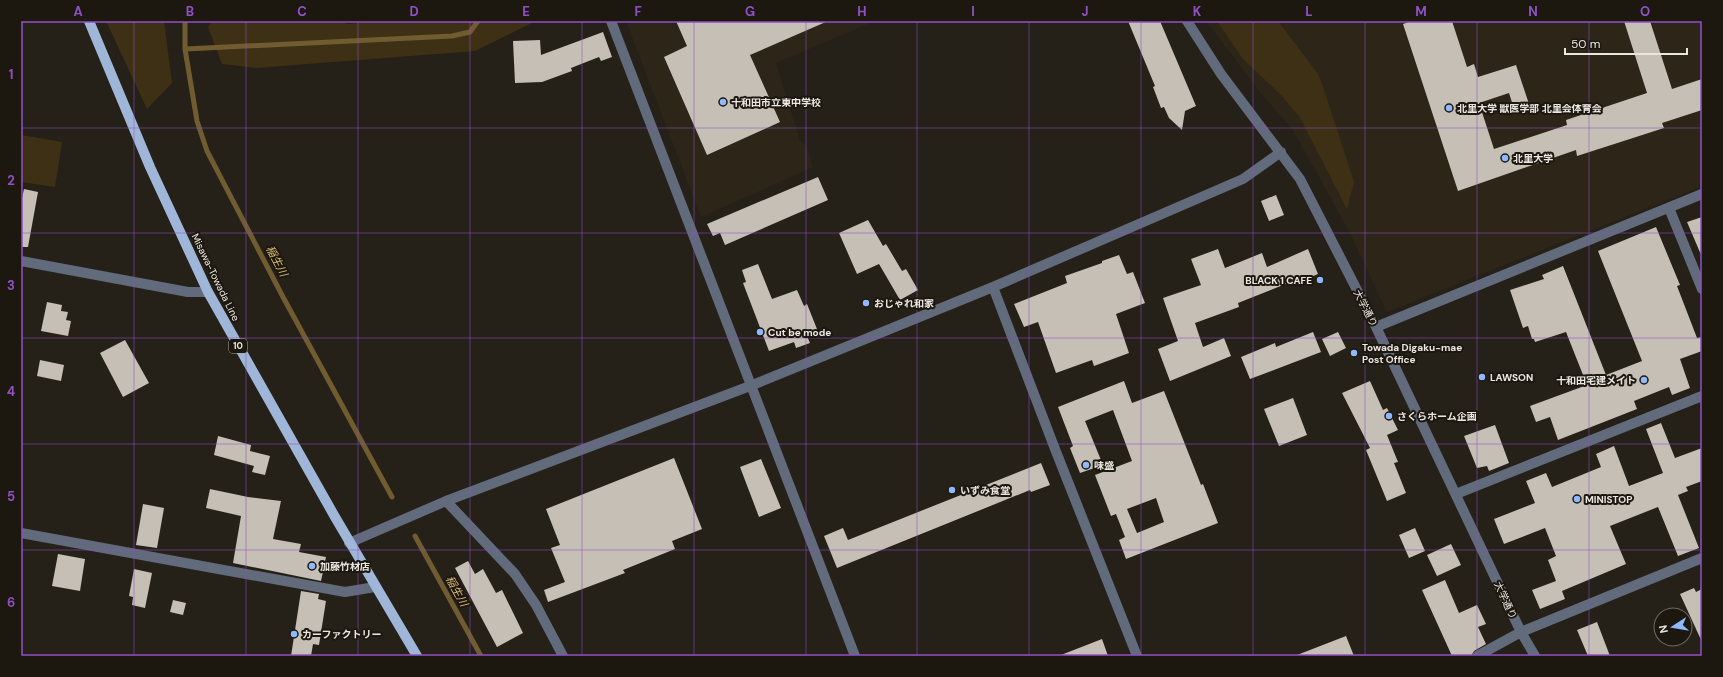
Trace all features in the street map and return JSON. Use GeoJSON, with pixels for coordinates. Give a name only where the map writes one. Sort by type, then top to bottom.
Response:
{"type":"FeatureCollection","features":[{"type":"Feature","properties":{"kind":"main road","name":"Misawa-Towada Line"},"geometry":{"type":"LineString","coordinates":[[89,21],[150,167],[208,292],[375,587],[417,656]]}},
{"type":"Feature","properties":{"kind":"street"},"geometry":{"type":"LineString","coordinates":[[610,21],[855,656]]}},
{"type":"Feature","properties":{"kind":"street","name":"大学通り"},"geometry":{"type":"LineString","coordinates":[[1187,21],[1221,74],[1300,179],[1376,327],[1521,632],[1535,656]]}},
{"type":"Feature","properties":{"kind":"street"},"geometry":{"type":"LineString","coordinates":[[350,543],[446,501],[750,386],[993,287],[1243,179],[1280,152]]}},
{"type":"Feature","properties":{"kind":"street"},"geometry":{"type":"LineString","coordinates":[[1376,327],[1702,194]]}},
{"type":"Feature","properties":{"kind":"street"},"geometry":{"type":"LineString","coordinates":[[1669,208],[1702,289]]}},
{"type":"Feature","properties":{"kind":"street"},"geometry":{"type":"LineString","coordinates":[[21,261],[188,292],[208,292]]}},
{"type":"Feature","properties":{"kind":"street"},"geometry":{"type":"LineString","coordinates":[[993,287],[1137,656]]}},
{"type":"Feature","properties":{"kind":"street"},"geometry":{"type":"LineString","coordinates":[[1456,494],[1702,396]]}},
{"type":"Feature","properties":{"kind":"street"},"geometry":{"type":"LineString","coordinates":[[446,501],[515,574],[536,605],[563,656]]}},
{"type":"Feature","properties":{"kind":"street"},"geometry":{"type":"LineString","coordinates":[[21,532],[345,592],[375,587]]}},
{"type":"Feature","properties":{"kind":"street"},"geometry":{"type":"LineString","coordinates":[[1478,656],[1521,632],[1702,558]]}},
{"type":"Feature","properties":{"kind":"shaded area"},"geometry":{"type":"Polygon","coordinates":[[[106,21],[164,21],[172,83],[147,109],[106,21]]]}},
{"type":"Feature","properties":{"kind":"shaded area"},"geometry":{"type":"Polygon","coordinates":[[[213,21],[333,21],[349,24],[375,21],[536,21],[475,51],[256,68],[222,64],[208,27],[213,21]]]}},
{"type":"Feature","properties":{"kind":"shaded area","name":"十和田市立東中学校"},"geometry":{"type":"Polygon","coordinates":[[[626,21],[875,21],[776,63],[800,141],[807,147],[813,167],[701,217],[626,21]]]}},
{"type":"Feature","properties":{"kind":"shaded area","name":"北里大学"},"geometry":{"type":"Polygon","coordinates":[[[1206,21],[1702,21],[1702,186],[1387,312],[1350,233],[1293,130],[1260,92],[1206,21]]]}},
{"type":"Feature","properties":{"kind":"shaded area"},"geometry":{"type":"Polygon","coordinates":[[[1217,21],[1278,21],[1318,74],[1354,182],[1347,209],[1299,116],[1279,93],[1243,59],[1217,21]]]}},
{"type":"Feature","properties":{"kind":"shaded area"},"geometry":{"type":"Polygon","coordinates":[[[21,135],[62,142],[55,187],[21,182],[21,135]]]}},
{"type":"Feature","properties":{"kind":"building"},"geometry":{"type":"Polygon","coordinates":[[[676,21],[828,21],[750,55],[780,122],[707,155],[664,57],[687,46],[676,21]]]}},
{"type":"Feature","properties":{"kind":"building"},"geometry":{"type":"Polygon","coordinates":[[[1128,21],[1160,21],[1196,106],[1185,111],[1182,130],[1169,118],[1164,107],[1161,108],[1153,87],[1155,86],[1128,21]]]}},
{"type":"Feature","properties":{"kind":"building"},"geometry":{"type":"Polygon","coordinates":[[[1412,21],[1452,21],[1467,67],[1474,64],[1478,77],[1516,65],[1530,107],[1515,112],[1509,93],[1479,103],[1494,149],[1567,125],[1566,120],[1647,93],[1624,21],[1650,21],[1672,89],[1702,79],[1702,110],[1662,123],[1664,128],[1577,156],[1576,150],[1458,191],[1403,24],[1412,21]]]}},
{"type":"Feature","properties":{"kind":"building"},"geometry":{"type":"Polygon","coordinates":[[[603,32],[612,57],[601,61],[599,57],[571,68],[572,71],[542,82],[515,83],[513,41],[540,40],[541,55],[603,32]]]}},
{"type":"Feature","properties":{"kind":"building"},"geometry":{"type":"Polygon","coordinates":[[[818,177],[828,200],[725,245],[720,233],[713,236],[707,224],[818,177]]]}},
{"type":"Feature","properties":{"kind":"building"},"geometry":{"type":"Polygon","coordinates":[[[24,189],[38,192],[28,247],[21,247],[21,203],[24,189]]]}},
{"type":"Feature","properties":{"kind":"building"},"geometry":{"type":"Polygon","coordinates":[[[1276,195],[1284,215],[1269,221],[1261,201],[1276,195]]]}},
{"type":"Feature","properties":{"kind":"building"},"geometry":{"type":"Polygon","coordinates":[[[1702,217],[1702,257],[1687,222],[1702,217]]]}},
{"type":"Feature","properties":{"kind":"building"},"geometry":{"type":"Polygon","coordinates":[[[868,220],[883,246],[886,244],[902,271],[906,269],[918,290],[900,300],[879,264],[857,274],[839,233],[868,220]]]}},
{"type":"Feature","properties":{"kind":"building"},"geometry":{"type":"Polygon","coordinates":[[[1656,227],[1680,285],[1677,286],[1697,338],[1702,337],[1702,351],[1680,359],[1690,388],[1672,395],[1669,387],[1634,401],[1637,409],[1558,440],[1550,417],[1536,422],[1530,406],[1587,385],[1566,332],[1535,342],[1534,339],[1532,339],[1528,326],[1523,328],[1510,290],[1544,279],[1542,275],[1563,266],[1606,375],[1642,361],[1598,251],[1656,227]]]}},
{"type":"Feature","properties":{"kind":"building"},"geometry":{"type":"Polygon","coordinates":[[[1218,249],[1225,268],[1262,253],[1267,267],[1308,249],[1318,274],[1297,283],[1296,280],[1238,303],[1239,307],[1195,323],[1203,347],[1224,338],[1231,356],[1170,381],[1158,349],[1178,341],[1163,298],[1201,285],[1191,259],[1218,249]]]}},
{"type":"Feature","properties":{"kind":"building"},"geometry":{"type":"Polygon","coordinates":[[[1119,255],[1127,274],[1133,272],[1145,303],[1116,314],[1129,353],[1094,366],[1092,360],[1056,373],[1038,322],[1024,327],[1014,304],[1067,283],[1065,276],[1102,263],[1102,261],[1119,255]]]}},
{"type":"Feature","properties":{"kind":"building"},"geometry":{"type":"Polygon","coordinates":[[[758,264],[772,299],[797,290],[804,306],[807,304],[817,329],[806,334],[810,343],[796,348],[794,342],[769,351],[743,283],[746,282],[742,270],[758,264]]]}},
{"type":"Feature","properties":{"kind":"building"},"geometry":{"type":"Polygon","coordinates":[[[47,302],[62,305],[61,311],[68,312],[66,320],[71,321],[68,336],[41,331],[47,302]]]}},
{"type":"Feature","properties":{"kind":"building"},"geometry":{"type":"Polygon","coordinates":[[[1313,332],[1321,352],[1250,379],[1241,357],[1275,343],[1276,347],[1313,332]]]}},
{"type":"Feature","properties":{"kind":"building"},"geometry":{"type":"Polygon","coordinates":[[[1338,332],[1346,348],[1330,356],[1322,339],[1338,332]]]}},
{"type":"Feature","properties":{"kind":"building"},"geometry":{"type":"Polygon","coordinates":[[[125,340],[149,383],[123,397],[100,353],[125,340]]]}},
{"type":"Feature","properties":{"kind":"building"},"geometry":{"type":"Polygon","coordinates":[[[40,360],[64,365],[61,381],[37,376],[40,360]]]}},
{"type":"Feature","properties":{"kind":"building"},"geometry":{"type":"Polygon","coordinates":[[[1124,381],[1132,403],[1164,391],[1201,485],[1203,484],[1218,523],[1126,559],[1119,540],[1125,537],[1116,514],[1111,516],[1095,475],[1132,461],[1113,410],[1085,421],[1103,465],[1080,473],[1070,448],[1073,446],[1058,407],[1124,381]],[[1156,498],[1127,509],[1137,533],[1164,522],[1156,498]]]}},
{"type":"Feature","properties":{"kind":"building"},"geometry":{"type":"Polygon","coordinates":[[[1370,381],[1383,410],[1387,408],[1398,430],[1387,435],[1398,462],[1394,463],[1406,493],[1387,501],[1366,450],[1370,448],[1342,393],[1370,381]]]}},
{"type":"Feature","properties":{"kind":"building"},"geometry":{"type":"Polygon","coordinates":[[[1293,398],[1307,435],[1279,446],[1264,409],[1293,398]]]}},
{"type":"Feature","properties":{"kind":"building"},"geometry":{"type":"Polygon","coordinates":[[[1661,423],[1675,458],[1702,448],[1702,481],[1686,487],[1688,491],[1678,495],[1699,548],[1678,556],[1658,507],[1610,526],[1626,564],[1562,591],[1565,599],[1540,609],[1532,590],[1556,581],[1548,560],[1556,556],[1545,528],[1504,544],[1494,519],[1535,503],[1526,481],[1546,473],[1552,487],[1601,467],[1596,454],[1614,446],[1629,486],[1663,473],[1646,429],[1661,423]]]}},
{"type":"Feature","properties":{"kind":"building"},"geometry":{"type":"Polygon","coordinates":[[[1495,425],[1509,463],[1489,471],[1487,466],[1477,468],[1464,436],[1495,425]]]}},
{"type":"Feature","properties":{"kind":"building"},"geometry":{"type":"Polygon","coordinates":[[[218,436],[251,445],[250,451],[270,456],[265,475],[252,472],[254,466],[214,455],[218,436]]]}},
{"type":"Feature","properties":{"kind":"building"},"geometry":{"type":"Polygon","coordinates":[[[674,458],[702,529],[672,541],[675,549],[623,570],[625,573],[548,602],[544,590],[565,582],[551,548],[560,545],[546,509],[674,458]]]}},
{"type":"Feature","properties":{"kind":"building"},"geometry":{"type":"Polygon","coordinates":[[[761,459],[781,508],[759,517],[740,467],[761,459]]]}},
{"type":"Feature","properties":{"kind":"building"},"geometry":{"type":"Polygon","coordinates":[[[1041,463],[1050,485],[1031,492],[1030,490],[837,568],[824,536],[843,528],[848,540],[1041,463]]]}},
{"type":"Feature","properties":{"kind":"building"},"geometry":{"type":"Polygon","coordinates":[[[210,489],[248,497],[281,501],[273,539],[301,544],[299,552],[326,557],[321,581],[233,563],[241,516],[206,508],[210,489]]]}},
{"type":"Feature","properties":{"kind":"building"},"geometry":{"type":"Polygon","coordinates":[[[143,504],[164,508],[157,548],[136,545],[143,504]]]}},
{"type":"Feature","properties":{"kind":"building"},"geometry":{"type":"Polygon","coordinates":[[[1415,528],[1425,551],[1409,558],[1399,535],[1415,528]]]}},
{"type":"Feature","properties":{"kind":"building"},"geometry":{"type":"Polygon","coordinates":[[[1451,544],[1461,565],[1437,576],[1427,555],[1451,544]]]}},
{"type":"Feature","properties":{"kind":"building"},"geometry":{"type":"Polygon","coordinates":[[[58,554],[85,559],[80,591],[52,586],[58,554]]]}},
{"type":"Feature","properties":{"kind":"building"},"geometry":{"type":"Polygon","coordinates":[[[468,561],[475,574],[483,569],[496,593],[502,590],[523,633],[497,647],[455,568],[468,561]]]}},
{"type":"Feature","properties":{"kind":"building"},"geometry":{"type":"Polygon","coordinates":[[[134,569],[152,573],[145,608],[132,605],[133,597],[129,596],[134,569]]]}},
{"type":"Feature","properties":{"kind":"building"},"geometry":{"type":"Polygon","coordinates":[[[1445,580],[1459,613],[1477,605],[1486,624],[1478,627],[1486,644],[1474,651],[1471,656],[1452,656],[1422,590],[1445,580]]]}},
{"type":"Feature","properties":{"kind":"building"},"geometry":{"type":"Polygon","coordinates":[[[1694,588],[1696,592],[1702,589],[1702,642],[1693,622],[1693,607],[1686,607],[1680,594],[1694,588]]]}},
{"type":"Feature","properties":{"kind":"building"},"geometry":{"type":"Polygon","coordinates":[[[301,591],[319,594],[318,599],[326,601],[319,645],[313,644],[311,656],[291,656],[301,591]]]}},
{"type":"Feature","properties":{"kind":"building"},"geometry":{"type":"Polygon","coordinates":[[[173,600],[186,603],[183,615],[170,612],[173,600]]]}},
{"type":"Feature","properties":{"kind":"building"},"geometry":{"type":"Polygon","coordinates":[[[1597,622],[1610,656],[1588,656],[1577,630],[1597,622]]]}},
{"type":"Feature","properties":{"kind":"building"},"geometry":{"type":"Polygon","coordinates":[[[1346,636],[1354,656],[1297,656],[1297,655],[1346,636]]]}},
{"type":"Feature","properties":{"kind":"building"},"geometry":{"type":"Polygon","coordinates":[[[1102,639],[1108,656],[1061,656],[1061,655],[1102,639]]]}},
{"type":"Feature","properties":{"kind":"waterway","name":"稲生川"},"geometry":{"type":"LineString","coordinates":[[185,21],[185,49],[197,121],[207,151],[283,297],[392,497]]}},
{"type":"Feature","properties":{"kind":"waterway"},"geometry":{"type":"LineString","coordinates":[[185,49],[452,36],[470,32],[478,21]]}},
{"type":"Feature","properties":{"kind":"waterway","name":"稲生川"},"geometry":{"type":"LineString","coordinates":[[415,536],[481,656]]}},
{"type":"Feature","properties":{"kind":"place","name":"十和田市立東中学校"},"geometry":{"type":"Point","coordinates":[723,102]}},
{"type":"Feature","properties":{"kind":"place","name":"北里大学 獣医学部 北里会体育会"},"geometry":{"type":"Point","coordinates":[1449,108]}},
{"type":"Feature","properties":{"kind":"place","name":"北里大学"},"geometry":{"type":"Point","coordinates":[1505,158]}},
{"type":"Feature","properties":{"kind":"place","name":"BLACK 1 CAFE"},"geometry":{"type":"Point","coordinates":[1320,280]}},
{"type":"Feature","properties":{"kind":"place","name":"おじゃれ和家"},"geometry":{"type":"Point","coordinates":[866,303]}},
{"type":"Feature","properties":{"kind":"place","name":"Cut be mode"},"geometry":{"type":"Point","coordinates":[760,332]}},
{"type":"Feature","properties":{"kind":"place","name":"Towada Digaku-mae Post Office"},"geometry":{"type":"Point","coordinates":[1354,353]}},
{"type":"Feature","properties":{"kind":"place","name":"LAWSON"},"geometry":{"type":"Point","coordinates":[1482,377]}},
{"type":"Feature","properties":{"kind":"place","name":"十和田宅建メイト"},"geometry":{"type":"Point","coordinates":[1644,380]}},
{"type":"Feature","properties":{"kind":"place","name":"さくらホーム企画"},"geometry":{"type":"Point","coordinates":[1389,416]}},
{"type":"Feature","properties":{"kind":"place","name":"味盛"},"geometry":{"type":"Point","coordinates":[1086,465]}},
{"type":"Feature","properties":{"kind":"place","name":"いずみ食堂"},"geometry":{"type":"Point","coordinates":[952,490]}},
{"type":"Feature","properties":{"kind":"place","name":"MINISTOP"},"geometry":{"type":"Point","coordinates":[1577,499]}},
{"type":"Feature","properties":{"kind":"place","name":"加藤竹材店"},"geometry":{"type":"Point","coordinates":[312,566]}},
{"type":"Feature","properties":{"kind":"place","name":"カーファクトリー"},"geometry":{"type":"Point","coordinates":[294,634]}}]}
